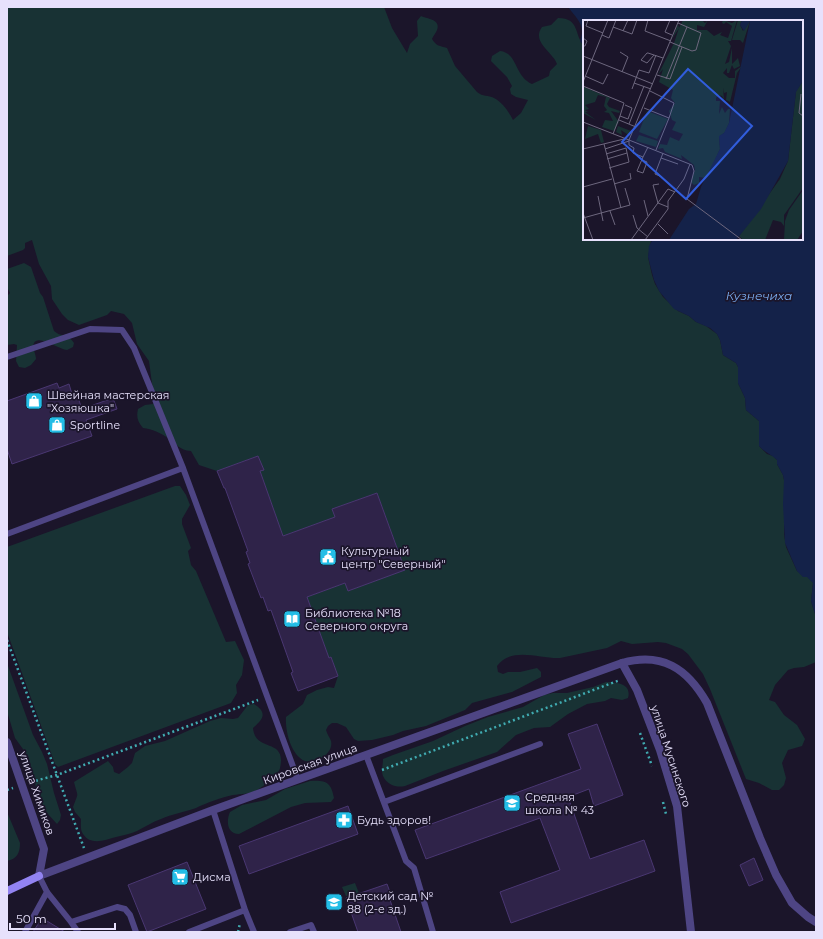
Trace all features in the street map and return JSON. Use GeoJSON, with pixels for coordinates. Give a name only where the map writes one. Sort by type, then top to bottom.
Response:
{"type":"FeatureCollection","features":[{"type":"Feature","properties":{"kind":"main road","name":"Кировская улица"},"geometry":{"type":"LineString","coordinates":[[7,890],[40,876]]}},
{"type":"Feature","properties":{"kind":"street","name":"Кировская улица"},"geometry":{"type":"LineString","coordinates":[[40,876],[213,810],[622,663],[646,659],[662,661],[680,670],[700,690],[707,703],[757,831],[776,875],[792,902],[808,917],[816,922]]}},
{"type":"Feature","properties":{"kind":"street","name":"улица Мусинского"},"geometry":{"type":"LineString","coordinates":[[622,663],[637,690],[660,750],[677,806],[691,932]]}},
{"type":"Feature","properties":{"kind":"street","name":"улица Химиков"},"geometry":{"type":"LineString","coordinates":[[7,744],[44,848],[40,876]]}},
{"type":"Feature","properties":{"kind":"lane"},"geometry":{"type":"LineString","coordinates":[[7,357],[90,330],[122,330],[134,348],[183,468],[298,780]]}},
{"type":"Feature","properties":{"kind":"lane"},"geometry":{"type":"LineString","coordinates":[[7,534],[183,468]]}},
{"type":"Feature","properties":{"kind":"lane"},"geometry":{"type":"LineString","coordinates":[[384,802],[540,744]]}},
{"type":"Feature","properties":{"kind":"lane"},"geometry":{"type":"LineString","coordinates":[[366,755],[406,860],[414,868],[433,932]]}},
{"type":"Feature","properties":{"kind":"lane"},"geometry":{"type":"LineString","coordinates":[[213,810],[245,910],[254,932]]}},
{"type":"Feature","properties":{"kind":"lane"},"geometry":{"type":"LineString","coordinates":[[40,876],[47,892],[72,922],[78,932]]}},
{"type":"Feature","properties":{"kind":"lane"},"geometry":{"type":"LineString","coordinates":[[25,932],[47,892]]}},
{"type":"Feature","properties":{"kind":"lane"},"geometry":{"type":"LineString","coordinates":[[72,922],[117,907],[125,909],[130,915],[136,932]]}},
{"type":"Feature","properties":{"kind":"lane"},"geometry":{"type":"LineString","coordinates":[[189,932],[245,910]]}},
{"type":"Feature","properties":{"kind":"lane"},"geometry":{"type":"LineString","coordinates":[[290,932],[311,925],[314,932]]}},
{"type":"Feature","properties":{"kind":"path"},"geometry":{"type":"LineString","coordinates":[[7,640],[88,857]]}},
{"type":"Feature","properties":{"kind":"path"},"geometry":{"type":"LineString","coordinates":[[374,773],[621,679],[624,686]]}},
{"type":"Feature","properties":{"kind":"path"},"geometry":{"type":"LineString","coordinates":[[57,775],[268,696]]}},
{"type":"Feature","properties":{"kind":"path"},"geometry":{"type":"LineString","coordinates":[[639,730],[652,766]]}},
{"type":"Feature","properties":{"kind":"path"},"geometry":{"type":"LineString","coordinates":[[662,796],[667,819]]}},
{"type":"Feature","properties":{"kind":"green space"},"geometry":{"type":"Polygon","coordinates":[[[7,7],[384,7],[392,28],[407,53],[410,44],[418,36],[417,21],[421,16],[433,20],[438,26],[432,39],[435,43],[447,48],[455,66],[477,92],[481,95],[492,97],[500,102],[513,120],[521,113],[528,100],[511,94],[510,89],[512,86],[507,77],[491,61],[492,56],[500,51],[506,53],[513,60],[522,76],[532,84],[549,76],[550,71],[557,64],[541,42],[539,32],[542,27],[551,25],[558,18],[570,21],[576,28],[583,45],[583,240],[652,240],[648,257],[655,284],[663,297],[678,311],[706,326],[717,334],[720,340],[723,355],[736,363],[738,367],[738,383],[745,398],[746,410],[759,421],[759,446],[767,454],[773,456],[777,460],[777,464],[783,475],[784,534],[786,547],[797,571],[811,579],[813,583],[811,601],[816,617],[816,662],[804,667],[788,670],[775,685],[769,700],[775,702],[784,715],[797,725],[805,739],[802,746],[788,750],[782,763],[786,778],[784,785],[779,790],[772,790],[759,783],[746,779],[703,674],[688,654],[682,649],[666,643],[658,642],[632,644],[621,641],[607,648],[560,658],[527,655],[510,656],[497,666],[498,672],[503,674],[537,668],[541,672],[541,677],[512,692],[472,703],[465,710],[426,726],[372,740],[358,741],[354,739],[346,727],[337,723],[332,723],[326,730],[331,741],[330,750],[327,754],[319,760],[309,762],[300,758],[296,754],[290,742],[286,717],[303,704],[307,695],[328,687],[334,688],[338,676],[331,657],[329,658],[307,597],[345,583],[348,591],[405,569],[377,493],[332,509],[335,517],[283,536],[260,471],[263,470],[258,456],[217,471],[199,465],[191,451],[181,448],[162,434],[141,426],[137,417],[138,409],[145,405],[153,404],[157,397],[153,391],[149,361],[137,344],[132,323],[124,314],[111,311],[107,315],[79,325],[68,320],[52,299],[51,286],[39,264],[32,240],[25,243],[25,248],[23,250],[7,256],[7,7]]]}},
{"type":"Feature","properties":{"kind":"green space"},"geometry":{"type":"Polygon","coordinates":[[[24,263],[31,267],[54,331],[70,338],[74,343],[73,347],[67,350],[44,341],[36,341],[33,347],[36,359],[31,365],[25,368],[19,367],[16,361],[17,345],[7,345],[7,296],[10,293],[7,287],[7,269],[24,263]]]}},
{"type":"Feature","properties":{"kind":"green space"},"geometry":{"type":"Polygon","coordinates":[[[175,486],[180,486],[190,505],[182,519],[182,524],[191,548],[188,551],[191,565],[196,571],[226,642],[235,641],[244,660],[242,675],[236,685],[237,693],[231,703],[58,767],[55,764],[7,632],[7,547],[175,486]]]}},
{"type":"Feature","properties":{"kind":"green space"},"geometry":{"type":"Polygon","coordinates":[[[7,663],[33,735],[47,764],[61,815],[57,824],[47,813],[38,795],[28,756],[15,738],[7,711],[7,663]]]}},
{"type":"Feature","properties":{"kind":"green space"},"geometry":{"type":"Polygon","coordinates":[[[606,682],[619,683],[626,687],[629,693],[628,698],[622,700],[611,698],[605,701],[587,704],[568,714],[550,727],[534,728],[516,735],[497,752],[405,786],[399,787],[392,785],[387,782],[383,776],[383,759],[433,741],[488,717],[523,707],[544,695],[553,693],[567,693],[593,687],[606,682]]]}},
{"type":"Feature","properties":{"kind":"green space"},"geometry":{"type":"Polygon","coordinates":[[[254,704],[261,710],[262,713],[261,719],[253,728],[255,736],[264,743],[275,748],[279,752],[281,758],[279,771],[263,786],[257,790],[245,794],[224,797],[196,808],[169,816],[129,834],[98,841],[86,838],[81,829],[81,819],[73,807],[77,794],[74,782],[108,761],[113,767],[114,772],[119,774],[132,763],[135,753],[145,746],[165,741],[210,721],[221,718],[238,718],[248,705],[254,704]]]}},
{"type":"Feature","properties":{"kind":"green space"},"geometry":{"type":"Polygon","coordinates":[[[310,781],[320,781],[329,785],[334,798],[331,802],[305,803],[291,807],[239,834],[232,832],[228,826],[230,812],[242,805],[266,800],[285,789],[310,781]]]}},
{"type":"Feature","properties":{"kind":"green space"},"geometry":{"type":"Polygon","coordinates":[[[7,812],[20,843],[16,857],[7,861],[7,812]]]}},
{"type":"Feature","properties":{"kind":"green space"},"geometry":{"type":"Polygon","coordinates":[[[355,883],[368,916],[362,911],[355,893],[346,896],[342,887],[355,883]]]}},
{"type":"Feature","properties":{"kind":"water","name":"Кузнечиха"},"geometry":{"type":"Polygon","coordinates":[[[568,7],[816,7],[816,617],[811,601],[813,583],[797,571],[785,543],[783,475],[777,464],[777,460],[759,446],[759,421],[746,410],[745,398],[738,383],[738,367],[736,363],[723,355],[720,340],[717,334],[710,328],[696,322],[689,316],[674,309],[659,291],[654,280],[648,257],[649,246],[652,240],[803,240],[803,20],[583,20],[583,45],[580,41],[582,35],[581,26],[568,7]]]}},
{"type":"Feature","properties":{"kind":"building"},"geometry":{"type":"Polygon","coordinates":[[[57,383],[59,388],[69,384],[72,394],[76,392],[82,409],[113,398],[117,409],[86,420],[92,436],[12,464],[7,449],[7,401],[57,383]]]}},
{"type":"Feature","properties":{"kind":"building"},"geometry":{"type":"Polygon","coordinates":[[[258,456],[264,470],[260,471],[283,536],[335,517],[332,509],[377,493],[405,570],[348,591],[345,583],[307,597],[329,658],[331,657],[338,676],[298,691],[291,673],[293,672],[271,610],[268,611],[263,597],[261,598],[248,564],[250,563],[246,552],[248,551],[225,488],[217,471],[258,456]]]}},
{"type":"Feature","properties":{"kind":"building"},"geometry":{"type":"Polygon","coordinates":[[[597,724],[623,795],[594,806],[589,789],[568,797],[590,859],[644,840],[655,871],[511,923],[500,892],[560,870],[540,818],[426,859],[415,830],[581,769],[568,734],[597,724]]]}},
{"type":"Feature","properties":{"kind":"building"},"geometry":{"type":"Polygon","coordinates":[[[348,806],[358,834],[249,874],[239,846],[348,806]]]}},
{"type":"Feature","properties":{"kind":"building"},"geometry":{"type":"Polygon","coordinates":[[[754,858],[763,880],[749,886],[740,865],[754,858]]]}},
{"type":"Feature","properties":{"kind":"building"},"geometry":{"type":"Polygon","coordinates":[[[187,862],[206,909],[147,932],[128,885],[187,862]]]}},
{"type":"Feature","properties":{"kind":"building"},"geometry":{"type":"Polygon","coordinates":[[[387,884],[393,900],[390,900],[401,932],[358,932],[346,898],[387,884]]]}},
{"type":"Feature","properties":{"kind":"building"},"geometry":{"type":"Polygon","coordinates":[[[42,918],[65,932],[33,932],[42,918]]]}},
{"type":"Feature","properties":{"kind":"place","name":"Швейная мастерская \"Хозяюшка\""},"geometry":{"type":"Point","coordinates":[34,401]}},
{"type":"Feature","properties":{"kind":"place","name":"Sportline"},"geometry":{"type":"Point","coordinates":[57,425]}},
{"type":"Feature","properties":{"kind":"place","name":"Культурный центр \"Северный\""},"geometry":{"type":"Point","coordinates":[328,557]}},
{"type":"Feature","properties":{"kind":"place","name":"Библиотека №18 Северного округа"},"geometry":{"type":"Point","coordinates":[292,619]}},
{"type":"Feature","properties":{"kind":"place","name":"Средняя школа № 43"},"geometry":{"type":"Point","coordinates":[512,803]}},
{"type":"Feature","properties":{"kind":"place","name":"Будь здоров!"},"geometry":{"type":"Point","coordinates":[344,820]}},
{"type":"Feature","properties":{"kind":"place","name":"Дисма"},"geometry":{"type":"Point","coordinates":[180,877]}},
{"type":"Feature","properties":{"kind":"place","name":"Детский сад № 88 (2-е зд.)"},"geometry":{"type":"Point","coordinates":[334,902]}}]}
